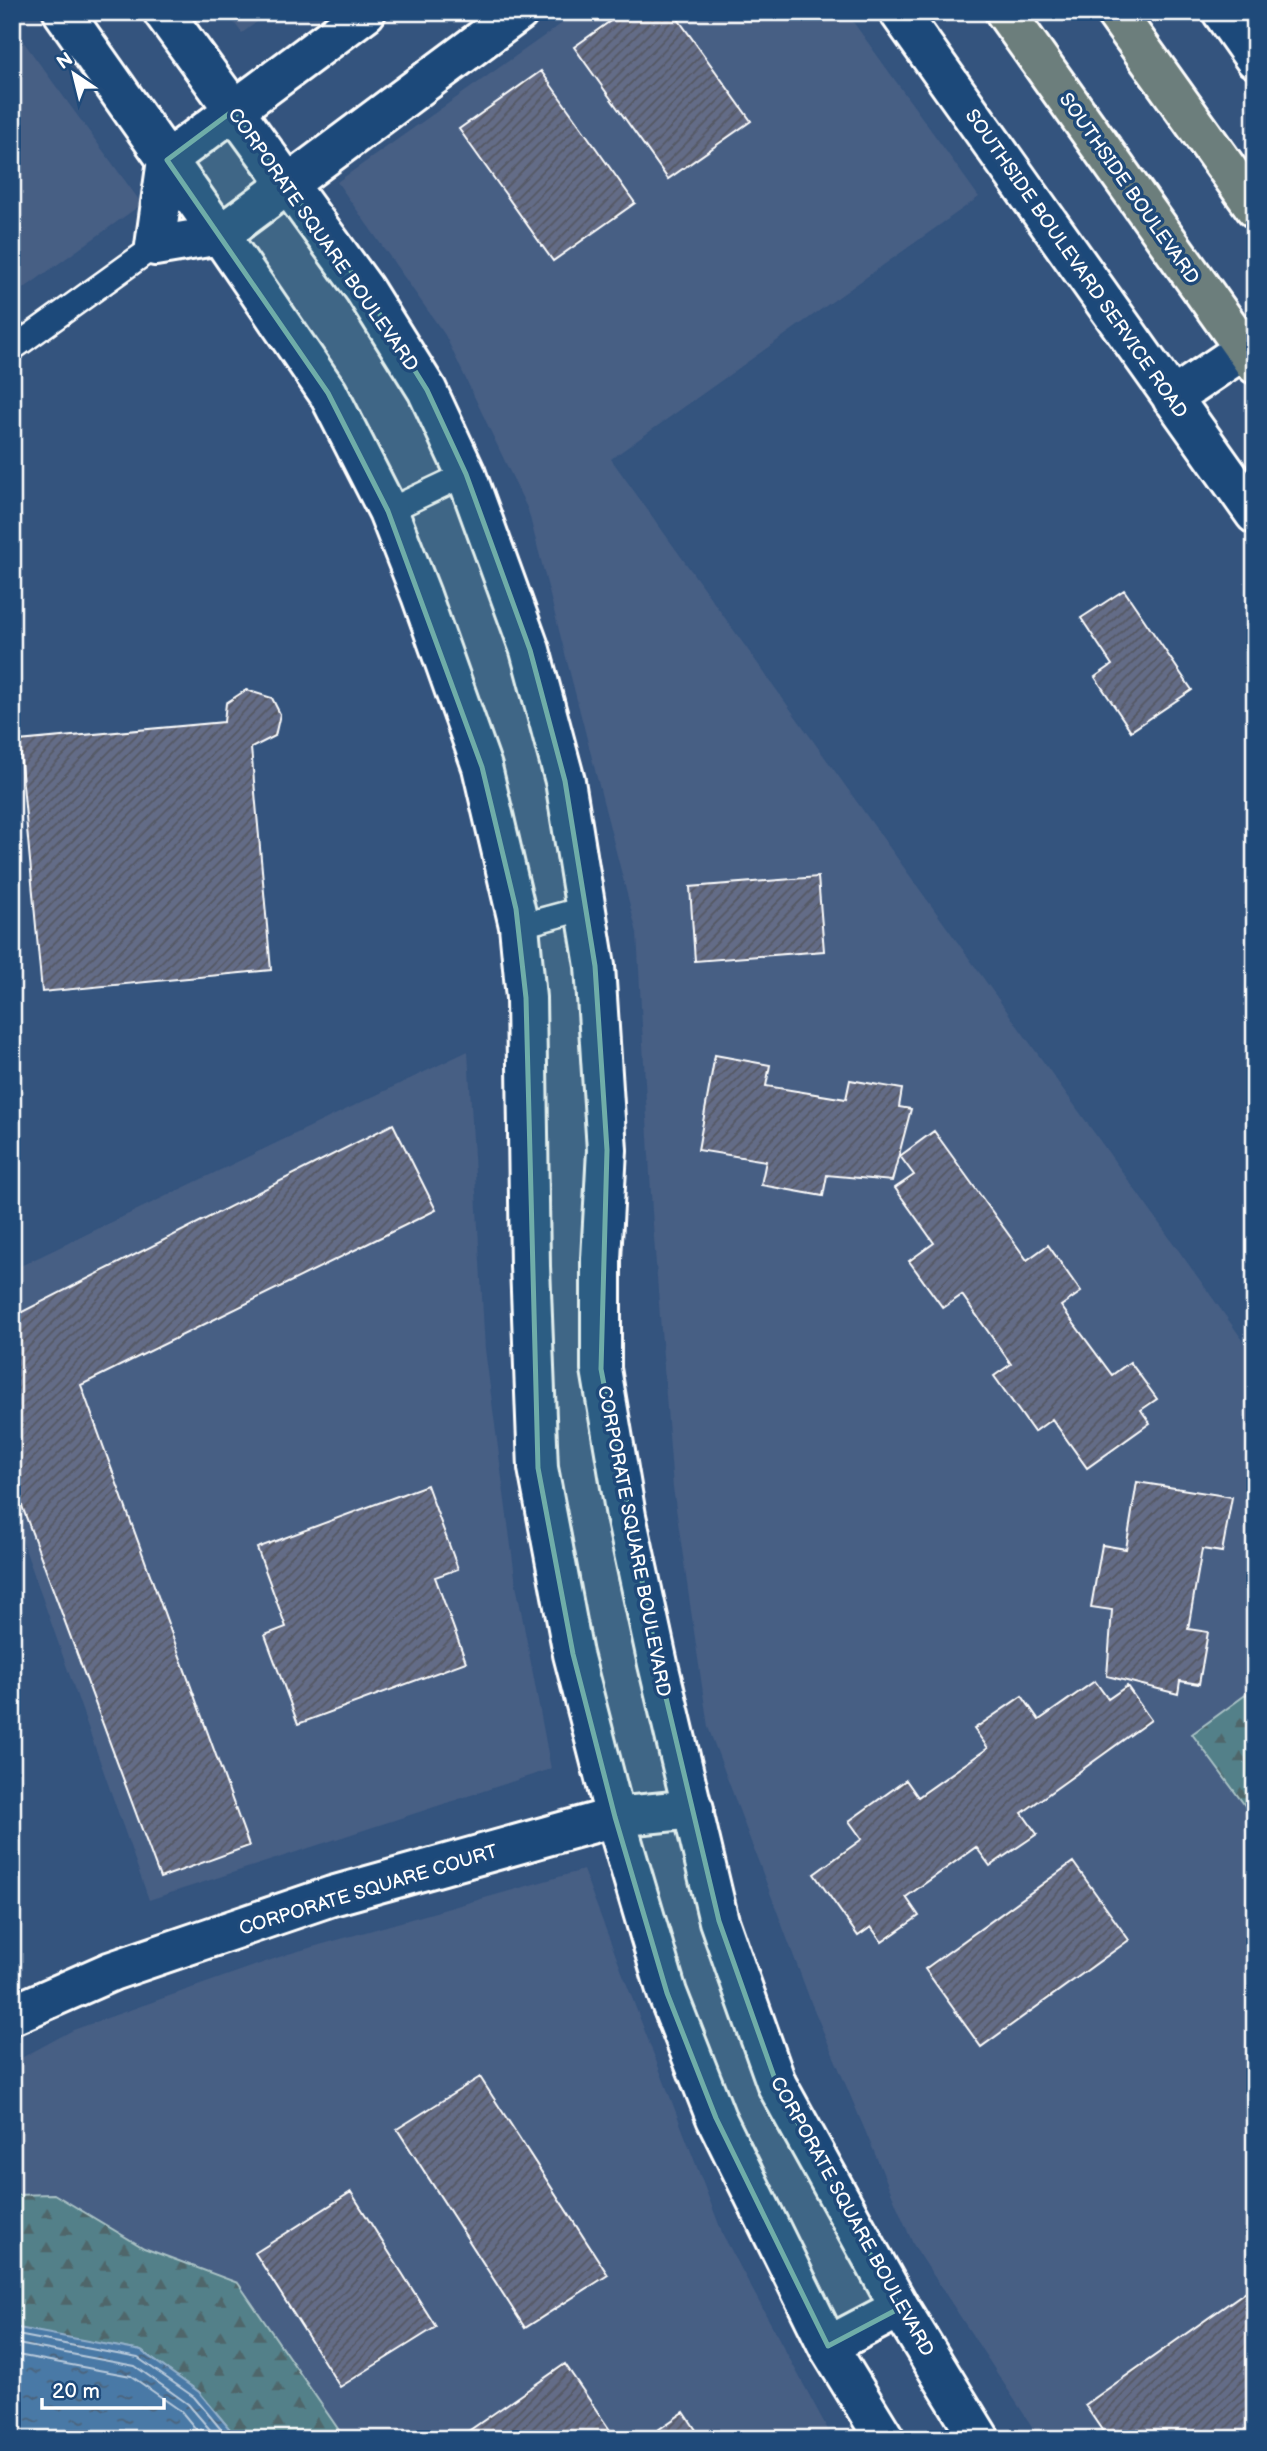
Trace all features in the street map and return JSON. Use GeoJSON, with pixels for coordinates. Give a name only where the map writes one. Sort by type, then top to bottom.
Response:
{"type":"FeatureCollection","features":[{"type":"Feature","properties":{"kind":"highway","name":"SOUTHSIDE BOULEVARD"},"geometry":{"type":"LineString","coordinates":[[1004,12],[1251,351]]}},
{"type":"Feature","properties":{"kind":"highway"},"geometry":{"type":"LineString","coordinates":[[1115,12],[1255,208]]}},
{"type":"Feature","properties":{"kind":"street"},"geometry":{"type":"LineString","coordinates":[[63,12],[328,393],[387,511],[421,595],[482,767],[519,926],[526,998],[530,1266],[538,1468],[573,1654],[615,1817],[667,1993],[712,2106],[828,2346],[885,2439]]}},
{"type":"Feature","properties":{"kind":"street","name":"CORPORATE SQUARE BOULEVARD"},"geometry":{"type":"LineString","coordinates":[[163,12],[363,289],[428,390],[466,474],[530,650],[565,781],[595,966],[607,1150],[601,1259],[601,1369],[632,1543],[719,1920],[777,2085],[900,2308],[980,2439]]}},
{"type":"Feature","properties":{"kind":"street"},"geometry":{"type":"LineString","coordinates":[[366,12],[167,160],[155,246],[220,235],[519,12]]}},
{"type":"Feature","properties":{"kind":"street","name":"SOUTHSIDE BOULEVARD SERVICE ROAD"},"geometry":{"type":"LineString","coordinates":[[899,12],[1255,514]]}},
{"type":"Feature","properties":{"kind":"street"},"geometry":{"type":"LineString","coordinates":[[1222,12],[1255,59]]}},
{"type":"Feature","properties":{"kind":"street"},"geometry":{"type":"LineString","coordinates":[[1172,398],[1251,351]]}},
{"type":"Feature","properties":{"kind":"street","name":"CORPORATE SQUARE COURT"},"geometry":{"type":"LineString","coordinates":[[12,2015],[112,1971],[332,1896],[615,1817],[694,1809]]}},
{"type":"Feature","properties":{"kind":"street"},"geometry":{"type":"LineString","coordinates":[[828,2346],[900,2308]]}},
{"type":"Feature","properties":{"kind":"lane"},"geometry":{"type":"LineString","coordinates":[[12,349],[155,246]]}},
{"type":"Feature","properties":{"kind":"lane"},"geometry":{"type":"LineString","coordinates":[[387,511],[466,474]]}},
{"type":"Feature","properties":{"kind":"lane"},"geometry":{"type":"LineString","coordinates":[[519,926],[586,908]]}},
{"type":"Feature","properties":{"kind":"highlighted area"},"geometry":{"type":"Polygon","coordinates":[[[234,110],[364,289],[427,390],[466,474],[530,650],[565,781],[595,966],[607,1150],[601,1369],[658,1664],[719,1921],[777,2085],[900,2308],[828,2346],[716,2118],[667,1993],[615,1817],[573,1654],[538,1468],[526,998],[516,909],[482,767],[388,511],[328,393],[167,160],[234,110]]]}},
{"type":"Feature","properties":{"kind":"shaded area"},"geometry":{"type":"Polygon","coordinates":[[[226,12],[271,12],[242,33],[226,12]]]}},
{"type":"Feature","properties":{"kind":"shaded area"},"geometry":{"type":"Polygon","coordinates":[[[578,12],[846,12],[979,197],[611,459],[1255,1357],[1255,1688],[1192,1734],[1255,1819],[1255,2439],[1040,2439],[913,2244],[812,2005],[708,1727],[673,1488],[652,1212],[637,933],[528,510],[445,335],[337,182],[578,12]]]}},
{"type":"Feature","properties":{"kind":"shaded area"},"geometry":{"type":"Polygon","coordinates":[[[12,26],[142,204],[12,297],[12,26]]]}},
{"type":"Feature","properties":{"kind":"shaded area"},"geometry":{"type":"Polygon","coordinates":[[[468,1051],[485,1349],[516,1584],[551,1769],[149,1900],[12,1512],[12,1270],[468,1051]]]}},
{"type":"Feature","properties":{"kind":"shaded area"},"geometry":{"type":"Polygon","coordinates":[[[583,1870],[723,2235],[833,2439],[345,2439],[238,2283],[144,2248],[54,2194],[12,2195],[12,2063],[73,2030],[288,1954],[583,1870]]]}},
{"type":"Feature","properties":{"kind":"green space"},"geometry":{"type":"Polygon","coordinates":[[[1255,1688],[1255,1819],[1192,1734],[1255,1688]]]}},
{"type":"Feature","properties":{"kind":"green space"},"geometry":{"type":"Polygon","coordinates":[[[54,2194],[144,2248],[238,2283],[345,2439],[238,2439],[199,2392],[141,2351],[12,2328],[12,2195],[54,2194]]]}},
{"type":"Feature","properties":{"kind":"water"},"geometry":{"type":"Polygon","coordinates":[[[13,2327],[141,2351],[199,2392],[238,2439],[12,2439],[13,2327]]]}},
{"type":"Feature","properties":{"kind":"building"},"geometry":{"type":"Polygon","coordinates":[[[623,12],[673,12],[751,121],[668,179],[574,47],[623,12]]]}},
{"type":"Feature","properties":{"kind":"building"},"geometry":{"type":"Polygon","coordinates":[[[541,71],[635,203],[553,261],[459,129],[541,71]]]}},
{"type":"Feature","properties":{"kind":"building"},"geometry":{"type":"Polygon","coordinates":[[[1124,590],[1192,690],[1131,731],[1095,677],[1112,665],[1081,618],[1124,590]]]}},
{"type":"Feature","properties":{"kind":"building"},"geometry":{"type":"Polygon","coordinates":[[[246,690],[272,698],[280,714],[275,736],[251,748],[271,970],[42,992],[19,741],[224,722],[226,703],[246,690]]]}},
{"type":"Feature","properties":{"kind":"building"},"geometry":{"type":"Polygon","coordinates":[[[818,877],[824,951],[695,961],[690,887],[818,877]]]}},
{"type":"Feature","properties":{"kind":"building"},"geometry":{"type":"Polygon","coordinates":[[[715,1055],[770,1065],[766,1086],[846,1099],[850,1080],[902,1089],[899,1107],[911,1109],[892,1181],[827,1175],[823,1196],[761,1185],[766,1161],[698,1150],[715,1055]]]}},
{"type":"Feature","properties":{"kind":"building"},"geometry":{"type":"Polygon","coordinates":[[[393,1124],[436,1210],[81,1385],[249,1846],[160,1878],[12,1479],[12,1317],[393,1124]]]}},
{"type":"Feature","properties":{"kind":"building"},"geometry":{"type":"Polygon","coordinates":[[[934,1131],[1027,1260],[1048,1245],[1081,1292],[1061,1306],[1112,1375],[1130,1362],[1157,1399],[1141,1410],[1150,1423],[1087,1468],[1052,1419],[1034,1432],[994,1376],[1011,1364],[962,1295],[943,1308],[909,1261],[934,1243],[895,1188],[914,1175],[900,1156],[934,1131]]]}},
{"type":"Feature","properties":{"kind":"building"},"geometry":{"type":"Polygon","coordinates":[[[1137,1482],[1232,1497],[1222,1552],[1202,1549],[1188,1629],[1208,1632],[1199,1684],[1180,1681],[1178,1694],[1107,1676],[1112,1610],[1091,1607],[1102,1545],[1126,1549],[1137,1482]]]}},
{"type":"Feature","properties":{"kind":"building"},"geometry":{"type":"Polygon","coordinates":[[[427,1485],[458,1569],[435,1577],[466,1662],[298,1724],[265,1635],[286,1627],[257,1548],[427,1485]]]}},
{"type":"Feature","properties":{"kind":"building"},"geometry":{"type":"Polygon","coordinates":[[[1095,1681],[1108,1699],[1127,1686],[1151,1720],[1022,1813],[1037,1834],[990,1866],[976,1847],[906,1897],[919,1916],[882,1942],[871,1927],[858,1936],[814,1874],[862,1839],[849,1821],[906,1780],[918,1797],[988,1748],[974,1729],[1022,1696],[1039,1720],[1095,1681]]]}},
{"type":"Feature","properties":{"kind":"building"},"geometry":{"type":"Polygon","coordinates":[[[1073,1862],[1129,1940],[981,2047],[925,1969],[1073,1862]]]}},
{"type":"Feature","properties":{"kind":"building"},"geometry":{"type":"Polygon","coordinates":[[[480,2077],[608,2275],[525,2328],[397,2129],[480,2077]]]}},
{"type":"Feature","properties":{"kind":"building"},"geometry":{"type":"Polygon","coordinates":[[[351,2192],[436,2327],[340,2387],[255,2253],[351,2192]]]}},
{"type":"Feature","properties":{"kind":"building"},"geometry":{"type":"Polygon","coordinates":[[[1255,2285],[1255,2439],[1108,2439],[1085,2405],[1255,2285]]]}},
{"type":"Feature","properties":{"kind":"building"},"geometry":{"type":"Polygon","coordinates":[[[565,2364],[616,2439],[457,2439],[565,2364]]]}},
{"type":"Feature","properties":{"kind":"building"},"geometry":{"type":"Polygon","coordinates":[[[684,2412],[702,2439],[645,2439],[684,2412]]]}}]}
